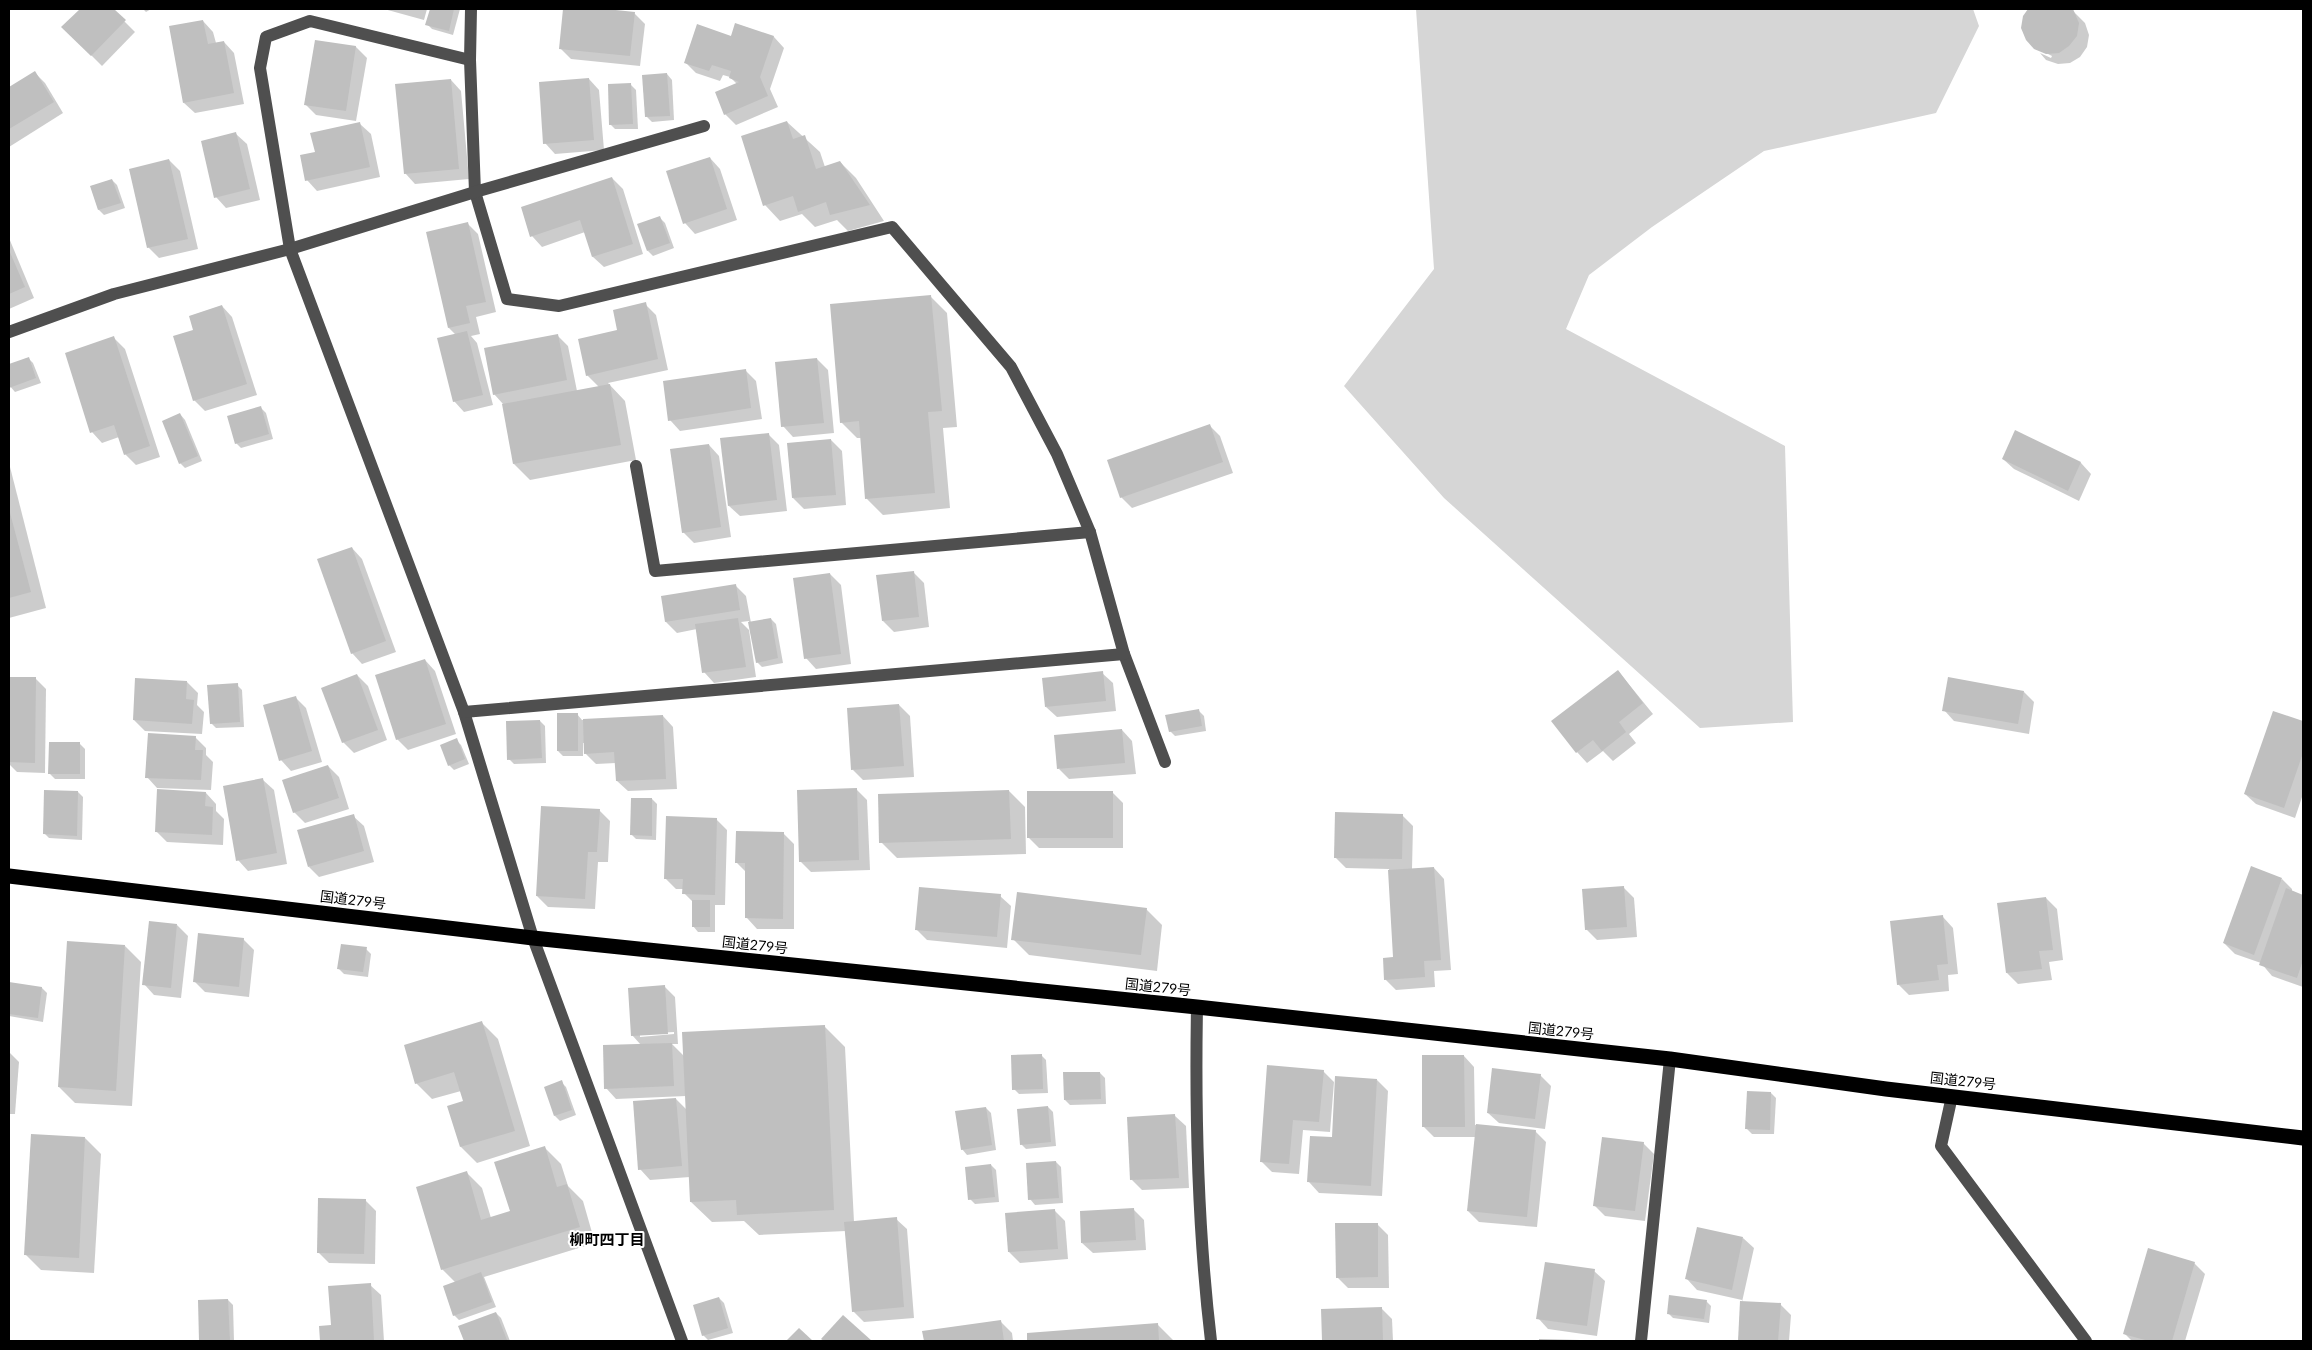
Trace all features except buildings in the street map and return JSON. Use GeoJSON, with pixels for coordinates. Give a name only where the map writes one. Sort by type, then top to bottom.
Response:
{"type":"FeatureCollection","features":[{"type":"Feature","properties":{"kind":"highway","name":"国道279号"},"geometry":{"type":"LineString","coordinates":[[9,876],[533,938],[1197,1007],[1670,1059],[1886,1089],[2303,1138]]}},
{"type":"Feature","properties":{"kind":"street"},"geometry":{"type":"LineString","coordinates":[[471,9],[470,60],[475,192],[506,299],[559,306],[892,227],[1011,367],[1057,454],[1090,532],[1124,654],[1165,762]]}},
{"type":"Feature","properties":{"kind":"street"},"geometry":{"type":"LineString","coordinates":[[470,60],[310,21],[266,38],[260,68],[290,250],[464,712],[533,938],[682,1341]]}},
{"type":"Feature","properties":{"kind":"street"},"geometry":{"type":"LineString","coordinates":[[9,332],[114,294],[290,250],[475,192],[704,126]]}},
{"type":"Feature","properties":{"kind":"street"},"geometry":{"type":"LineString","coordinates":[[636,466],[654,571],[1090,532]]}},
{"type":"Feature","properties":{"kind":"street"},"geometry":{"type":"LineString","coordinates":[[464,712],[1124,654]]}},
{"type":"Feature","properties":{"kind":"street"},"geometry":{"type":"LineString","coordinates":[[1197,1007],[1196,1092],[1207,1302],[1211,1341]]}},
{"type":"Feature","properties":{"kind":"street"},"geometry":{"type":"LineString","coordinates":[[1641,1341],[1670,1059]]}},
{"type":"Feature","properties":{"kind":"street"},"geometry":{"type":"LineString","coordinates":[[1952,1096],[1941,1146],[2086,1341]]}},
{"type":"Feature","properties":{"kind":"shaded area"},"geometry":{"type":"Polygon","coordinates":[[[1416,9],[1973,9],[1979,26],[1936,113],[1764,151],[1652,227],[1589,275],[1566,329],[1785,446],[1793,722],[1700,728],[1444,498],[1344,386],[1434,269],[1416,9]]]}},
{"type":"Feature","properties":{"kind":"district","name":"柳町四丁目"},"geometry":{"type":"Point","coordinates":[607,1240]}}]}
